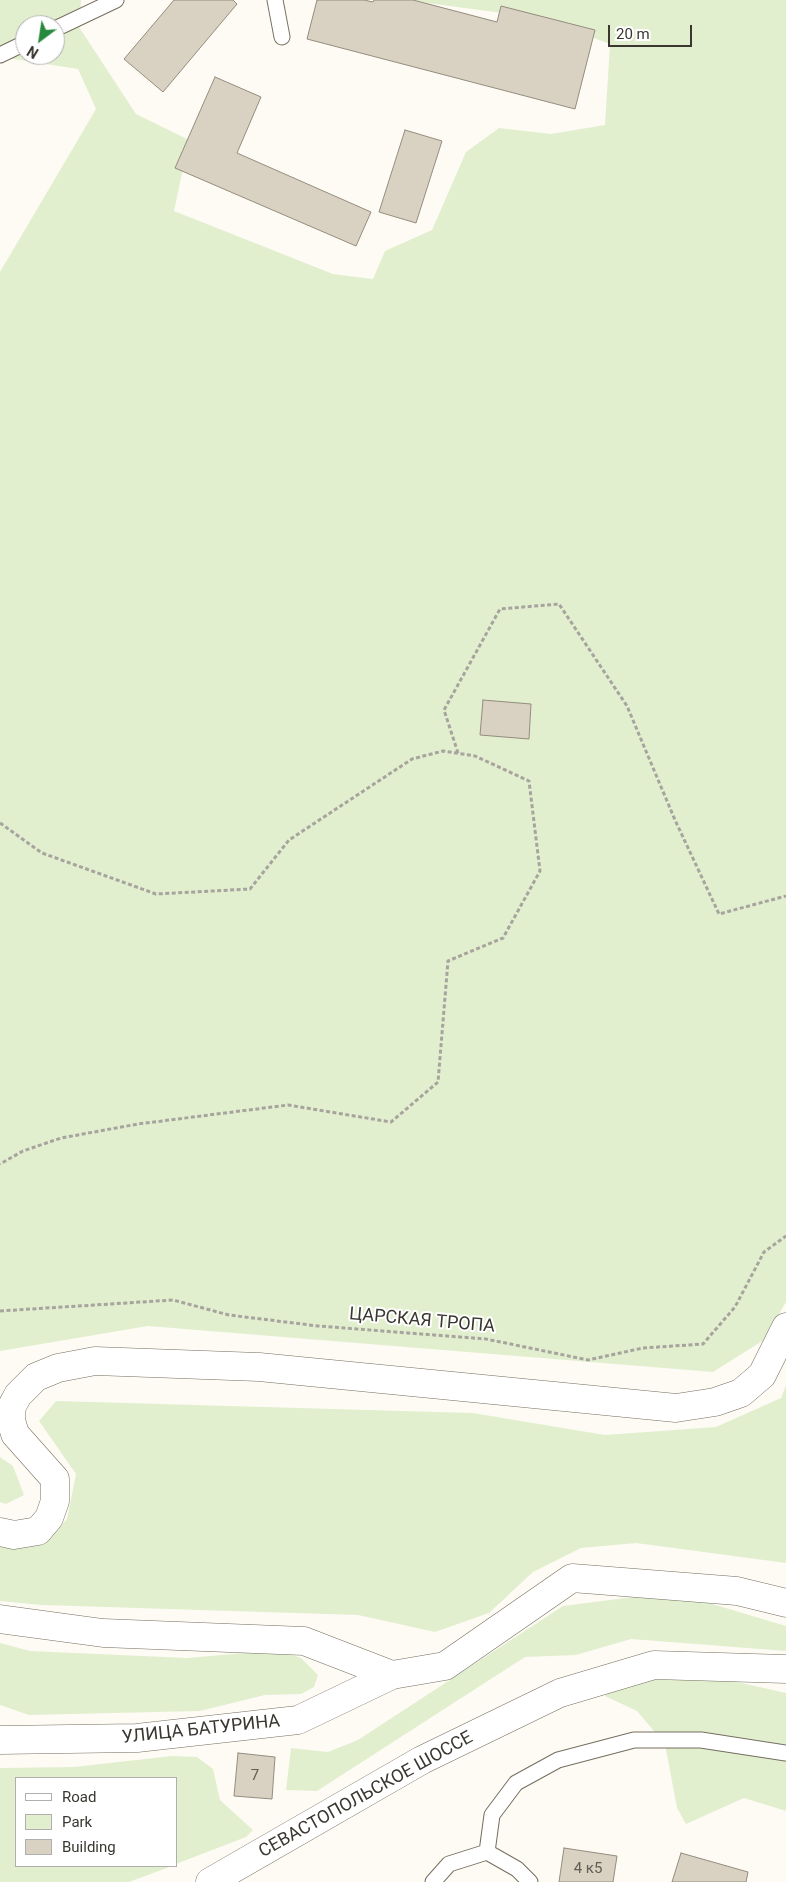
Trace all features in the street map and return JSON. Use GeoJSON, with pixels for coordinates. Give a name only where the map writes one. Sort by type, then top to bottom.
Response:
{"type":"FeatureCollection","features":[{"type":"Feature","properties":{"kind":"street"},"geometry":{"type":"LineString","coordinates":[[0,1532],[14,1535],[38,1531],[49,1518],[55,1501],[55,1479],[15,1434],[6,1407],[36,1377],[58,1368],[95,1361],[259,1367],[676,1408],[715,1402],[741,1393],[762,1375],[786,1328]]}},
{"type":"Feature","properties":{"kind":"street"},"geometry":{"type":"LineString","coordinates":[[0,1618],[103,1633],[304,1641],[392,1675],[445,1666],[572,1578],[737,1591],[786,1603]]}},
{"type":"Feature","properties":{"kind":"street","name":"СЕВАСТОПОЛЬСКОЕ ШОССЕ"},"geometry":{"type":"LineString","coordinates":[[210,1882],[422,1760],[560,1693],[654,1665],[786,1669]]}},
{"type":"Feature","properties":{"kind":"street","name":"УЛИЦА БАТУРИНА"},"geometry":{"type":"LineString","coordinates":[[0,1740],[137,1738],[298,1720],[392,1675]]}},
{"type":"Feature","properties":{"kind":"lane"},"geometry":{"type":"LineString","coordinates":[[65,24],[116,0]]}},
{"type":"Feature","properties":{"kind":"lane"},"geometry":{"type":"LineString","coordinates":[[275,0],[282,37]]}},
{"type":"Feature","properties":{"kind":"lane"},"geometry":{"type":"LineString","coordinates":[[0,55],[15,48]]}},
{"type":"Feature","properties":{"kind":"lane"},"geometry":{"type":"LineString","coordinates":[[487,1852],[492,1815],[516,1783],[558,1760],[634,1740],[701,1740],[786,1753]]}},
{"type":"Feature","properties":{"kind":"lane"},"geometry":{"type":"LineString","coordinates":[[433,1882],[449,1864],[487,1852],[517,1869],[530,1882]]}},
{"type":"Feature","properties":{"kind":"path"},"geometry":{"type":"LineString","coordinates":[[458,753],[444,710],[500,609],[559,604],[627,706],[675,820],[719,914],[786,896]]}},
{"type":"Feature","properties":{"kind":"path"},"geometry":{"type":"LineString","coordinates":[[0,823],[42,853],[156,894],[250,889],[289,840],[412,759],[443,751],[475,756],[528,781],[540,871],[503,938],[448,961],[438,1082],[391,1122],[288,1105],[138,1124],[61,1138],[24,1152],[0,1164]]}},
{"type":"Feature","properties":{"kind":"path","name":"ЦАРСКАЯ ТРОПА"},"geometry":{"type":"LineString","coordinates":[[0,1311],[173,1300],[229,1314],[318,1326],[486,1339],[588,1360],[643,1348],[702,1344],[735,1307],[764,1252],[786,1236]]}},
{"type":"Feature","properties":{"kind":"green space"},"geometry":{"type":"Polygon","coordinates":[[[0,0],[81,0],[79,27],[136,114],[189,140],[174,211],[333,274],[373,279],[385,251],[432,230],[466,152],[499,128],[551,134],[605,125],[610,44],[540,18],[404,0],[786,0],[786,1302],[764,1340],[713,1372],[148,1326],[0,1351],[0,272],[96,109],[78,69],[52,65],[65,65],[65,15],[15,15],[15,59],[0,57],[0,0]],[[483,700],[529,739],[531,705],[483,700]]]}},
{"type":"Feature","properties":{"kind":"green space"},"geometry":{"type":"Polygon","coordinates":[[[786,1385],[786,1563],[636,1543],[581,1548],[533,1572],[489,1613],[435,1632],[358,1615],[42,1605],[0,1601],[0,1547],[45,1543],[67,1519],[76,1474],[39,1421],[56,1401],[473,1413],[605,1435],[716,1427],[781,1398],[786,1385]]]}},
{"type":"Feature","properties":{"kind":"green space"},"geometry":{"type":"Polygon","coordinates":[[[0,1457],[13,1466],[24,1495],[6,1504],[0,1502],[0,1457]]]}},
{"type":"Feature","properties":{"kind":"green space"},"geometry":{"type":"Polygon","coordinates":[[[672,1592],[786,1626],[786,1651],[631,1639],[576,1655],[525,1657],[317,1791],[286,1790],[291,1748],[328,1752],[358,1740],[563,1606],[672,1592]]]}},
{"type":"Feature","properties":{"kind":"green space"},"geometry":{"type":"Polygon","coordinates":[[[0,1643],[30,1651],[187,1658],[279,1650],[301,1658],[318,1675],[314,1687],[301,1694],[265,1695],[200,1711],[29,1715],[0,1705],[0,1643]]]}},
{"type":"Feature","properties":{"kind":"green space"},"geometry":{"type":"Polygon","coordinates":[[[724,1679],[786,1693],[786,1811],[744,1798],[686,1824],[677,1808],[665,1744],[637,1711],[605,1696],[610,1687],[630,1680],[724,1679]]]}},
{"type":"Feature","properties":{"kind":"green space"},"geometry":{"type":"Polygon","coordinates":[[[172,1756],[197,1757],[213,1769],[220,1800],[253,1830],[246,1837],[178,1863],[178,1777],[15,1777],[15,1867],[169,1867],[129,1882],[0,1882],[0,1768],[74,1767],[172,1756]]]}},
{"type":"Feature","properties":{"kind":"building"},"geometry":{"type":"Polygon","coordinates":[[[174,0],[233,0],[237,4],[163,92],[124,59],[174,0]]]}},
{"type":"Feature","properties":{"kind":"building"},"geometry":{"type":"Polygon","coordinates":[[[317,0],[364,0],[373,2],[374,0],[413,0],[497,22],[501,6],[595,30],[575,109],[307,39],[317,0]]]}},
{"type":"Feature","properties":{"kind":"building"},"geometry":{"type":"Polygon","coordinates":[[[215,77],[261,97],[237,153],[371,212],[356,246],[175,168],[215,77]]]}},
{"type":"Feature","properties":{"kind":"building"},"geometry":{"type":"Polygon","coordinates":[[[405,130],[442,141],[416,223],[379,212],[405,130]]]}},
{"type":"Feature","properties":{"kind":"building"},"geometry":{"type":"Polygon","coordinates":[[[483,700],[531,704],[529,739],[480,735],[483,700]]]}},
{"type":"Feature","properties":{"kind":"building"},"geometry":{"type":"Polygon","coordinates":[[[238,1753],[275,1757],[272,1799],[234,1796],[238,1753]]]}},
{"type":"Feature","properties":{"kind":"building"},"geometry":{"type":"Polygon","coordinates":[[[564,1848],[617,1856],[613,1882],[559,1882],[564,1848]]]}},
{"type":"Feature","properties":{"kind":"building"},"geometry":{"type":"Polygon","coordinates":[[[681,1853],[748,1872],[746,1882],[672,1882],[681,1853]]]}}]}
